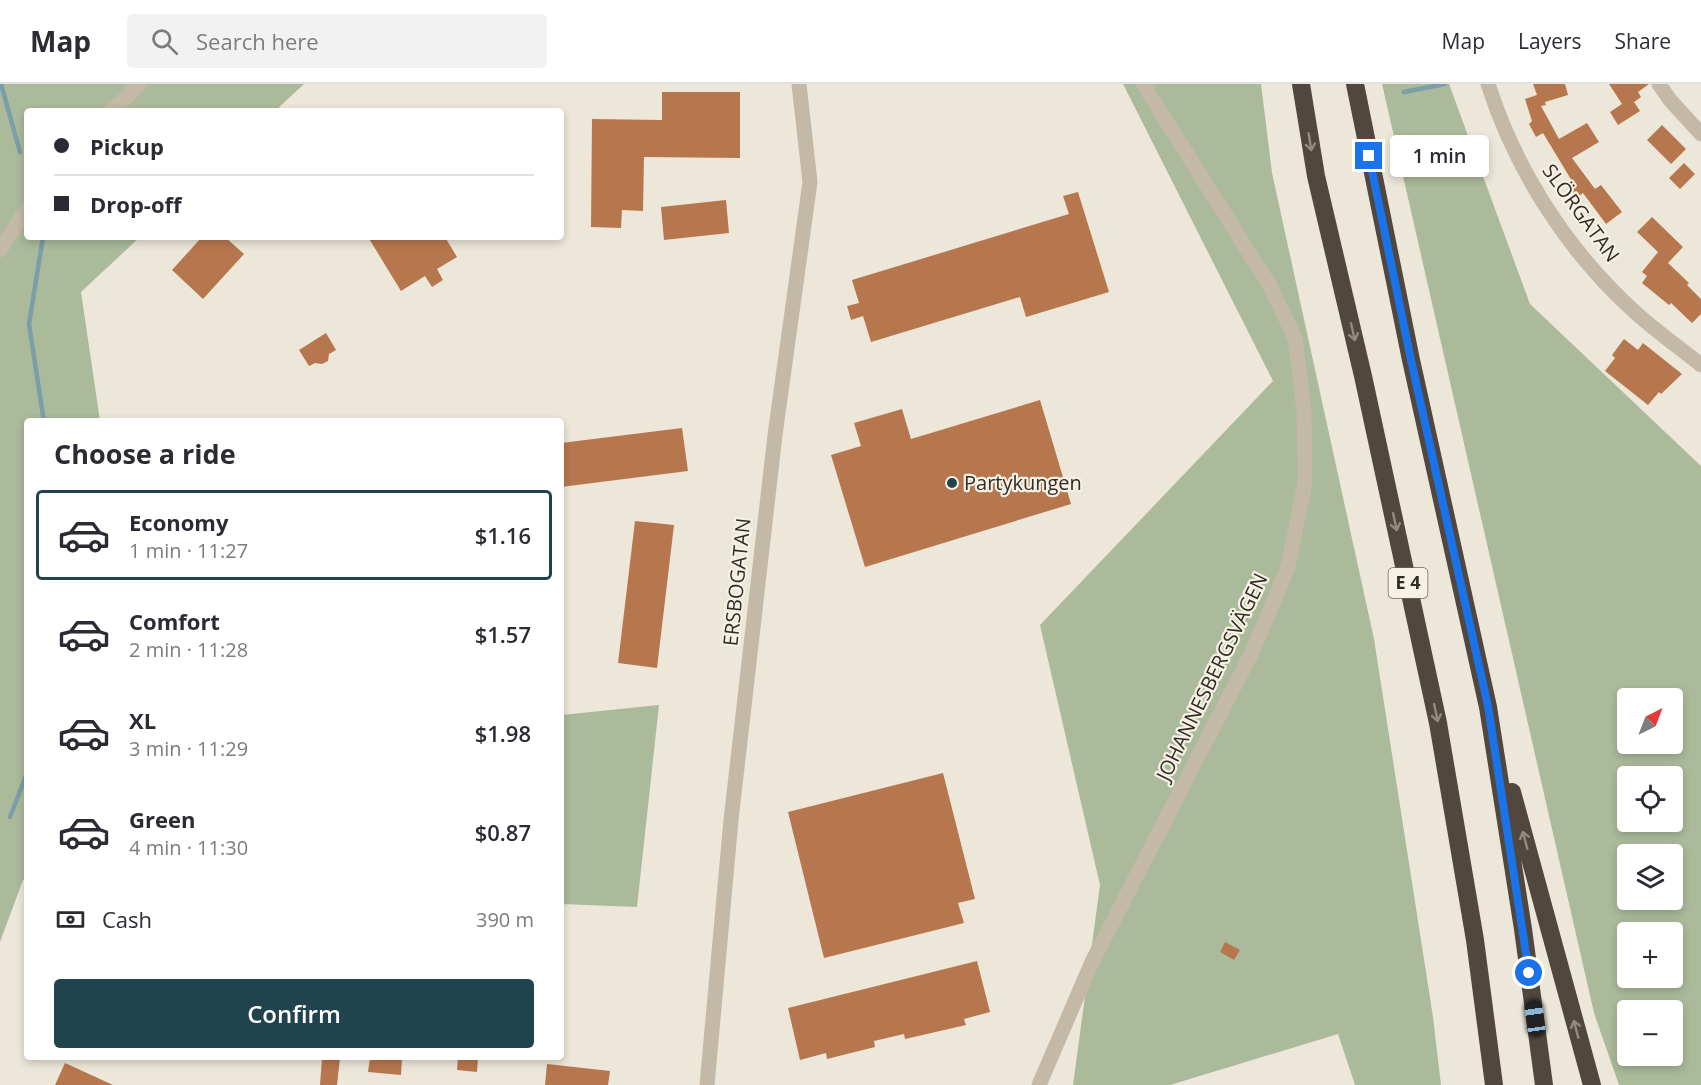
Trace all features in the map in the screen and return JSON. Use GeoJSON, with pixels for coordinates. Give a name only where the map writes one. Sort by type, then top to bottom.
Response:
{"type":"FeatureCollection","features":[{"type":"Feature","properties":{"kind":"highway","name":"E 4"},"geometry":{"type":"LineString","coordinates":[[1301,84],[1316,176],[1363,376],[1438,723],[1474,940],[1494,1085]]}},
{"type":"Feature","properties":{"kind":"highway","name":"E 4"},"geometry":{"type":"LineString","coordinates":[[1355,84],[1411,360],[1488,706],[1523,929],[1544,1085]]}},
{"type":"Feature","properties":{"kind":"highway"},"geometry":{"type":"LineString","coordinates":[[1488,706],[1592,1085]]}},
{"type":"Feature","properties":{"kind":"street"},"geometry":{"type":"LineString","coordinates":[[114,108],[140,84]]}},
{"type":"Feature","properties":{"kind":"street","name":"ERSBOGATAN"},"geometry":{"type":"LineString","coordinates":[[706,1085],[731,820],[775,435],[810,182],[799,84]]}},
{"type":"Feature","properties":{"kind":"street","name":"JOHANNESBERGSVÄGEN"},"geometry":{"type":"LineString","coordinates":[[1039,1085],[1092,962],[1253,650],[1288,567],[1305,483],[1304,411],[1295,338],[1270,286],[1143,84]]}},
{"type":"Feature","properties":{"kind":"street","name":"SLÖRGATAN"},"geometry":{"type":"LineString","coordinates":[[1488,84],[1509,140],[1528,178],[1556,222],[1590,267],[1636,313],[1701,365]]}},
{"type":"Feature","properties":{"kind":"street"},"geometry":{"type":"LineString","coordinates":[[1659,84],[1670,100],[1701,134]]}},
{"type":"Feature","properties":{"kind":"street"},"geometry":{"type":"LineString","coordinates":[[0,250],[24,214]]}},
{"type":"Feature","properties":{"kind":"green space"},"geometry":{"type":"Polygon","coordinates":[[[0,84],[304,84],[278,108],[24,108],[24,240],[137,240],[81,292],[100,418],[24,418],[24,880],[0,942],[0,84]]]}},
{"type":"Feature","properties":{"kind":"green space"},"geometry":{"type":"Polygon","coordinates":[[[1123,84],[1261,84],[1272,173],[1374,639],[1433,1017],[1441,1085],[1355,1085],[1338,1034],[1170,1085],[1073,1085],[1100,885],[1040,625],[1273,381],[1123,84]]]}},
{"type":"Feature","properties":{"kind":"green space"},"geometry":{"type":"Polygon","coordinates":[[[1382,84],[1449,84],[1530,304],[1701,466],[1701,1085],[1619,1085],[1594,1013],[1382,84]]]}},
{"type":"Feature","properties":{"kind":"green space"},"geometry":{"type":"Polygon","coordinates":[[[659,705],[637,907],[564,904],[564,715],[659,705]]]}},
{"type":"Feature","properties":{"kind":"building"},"geometry":{"type":"Polygon","coordinates":[[[1533,84],[1565,84],[1568,95],[1545,102],[1546,105],[1541,106],[1559,139],[1587,123],[1599,142],[1572,158],[1595,189],[1601,185],[1622,212],[1606,224],[1583,193],[1575,199],[1566,186],[1572,181],[1543,133],[1536,137],[1529,124],[1532,121],[1525,99],[1537,95],[1533,84]]]}},
{"type":"Feature","properties":{"kind":"building"},"geometry":{"type":"Polygon","coordinates":[[[1609,84],[1649,84],[1638,92],[1641,97],[1634,102],[1640,111],[1618,125],[1610,112],[1622,104],[1609,84]]]}},
{"type":"Feature","properties":{"kind":"building"},"geometry":{"type":"Polygon","coordinates":[[[662,92],[740,92],[740,158],[644,157],[643,211],[622,210],[621,228],[591,227],[592,119],[662,120],[662,92]]]}},
{"type":"Feature","properties":{"kind":"building"},"geometry":{"type":"Polygon","coordinates":[[[1662,125],[1686,149],[1671,164],[1647,140],[1662,125]]]}},
{"type":"Feature","properties":{"kind":"building"},"geometry":{"type":"Polygon","coordinates":[[[1684,163],[1695,174],[1680,189],[1669,178],[1684,163]]]}},
{"type":"Feature","properties":{"kind":"building"},"geometry":{"type":"Polygon","coordinates":[[[1078,192],[1109,292],[1026,317],[1020,297],[871,342],[863,316],[851,320],[847,306],[859,303],[852,280],[1069,214],[1063,196],[1078,192]]]}},
{"type":"Feature","properties":{"kind":"building"},"geometry":{"type":"Polygon","coordinates":[[[726,200],[729,233],[664,240],[661,207],[726,200]]]}},
{"type":"Feature","properties":{"kind":"building"},"geometry":{"type":"Polygon","coordinates":[[[1652,217],[1683,247],[1668,263],[1689,283],[1687,285],[1701,299],[1701,314],[1692,323],[1671,303],[1669,305],[1642,283],[1647,276],[1642,272],[1658,252],[1637,232],[1652,217]]]}},
{"type":"Feature","properties":{"kind":"building"},"geometry":{"type":"Polygon","coordinates":[[[199,240],[228,240],[244,254],[203,299],[172,270],[199,240]]]}},
{"type":"Feature","properties":{"kind":"building"},"geometry":{"type":"Polygon","coordinates":[[[370,240],[447,240],[457,257],[437,269],[443,280],[432,287],[425,276],[401,291],[370,240]]]}},
{"type":"Feature","properties":{"kind":"building"},"geometry":{"type":"Polygon","coordinates":[[[326,333],[336,350],[329,354],[328,361],[309,366],[299,350],[326,333]]]}},
{"type":"Feature","properties":{"kind":"building"},"geometry":{"type":"Polygon","coordinates":[[[1624,339],[1638,350],[1643,343],[1682,374],[1661,394],[1659,392],[1648,405],[1605,371],[1615,358],[1612,355],[1624,339]]]}},
{"type":"Feature","properties":{"kind":"building","name":"Partykungen"},"geometry":{"type":"Polygon","coordinates":[[[1040,400],[1071,504],[865,567],[831,455],[861,446],[854,423],[902,409],[911,439],[1040,400]]]}},
{"type":"Feature","properties":{"kind":"building"},"geometry":{"type":"Polygon","coordinates":[[[682,428],[688,471],[564,487],[564,443],[682,428]]]}},
{"type":"Feature","properties":{"kind":"building"},"geometry":{"type":"Polygon","coordinates":[[[635,521],[674,525],[657,668],[618,663],[635,521]]]}},
{"type":"Feature","properties":{"kind":"building"},"geometry":{"type":"Polygon","coordinates":[[[943,773],[975,899],[958,903],[964,923],[824,958],[788,812],[943,773]]]}},
{"type":"Feature","properties":{"kind":"building"},"geometry":{"type":"Polygon","coordinates":[[[1225,942],[1240,950],[1234,960],[1220,952],[1225,942]]]}},
{"type":"Feature","properties":{"kind":"building"},"geometry":{"type":"Polygon","coordinates":[[[977,961],[990,1012],[964,1019],[966,1025],[905,1039],[904,1034],[874,1041],[875,1047],[827,1059],[826,1053],[800,1060],[788,1008],[977,961]]]}},
{"type":"Feature","properties":{"kind":"building"},"geometry":{"type":"Polygon","coordinates":[[[322,1060],[340,1060],[337,1085],[320,1085],[322,1060]]]}},
{"type":"Feature","properties":{"kind":"building"},"geometry":{"type":"Polygon","coordinates":[[[370,1060],[402,1060],[401,1075],[368,1072],[370,1060]]]}},
{"type":"Feature","properties":{"kind":"building"},"geometry":{"type":"Polygon","coordinates":[[[458,1060],[478,1060],[477,1072],[457,1070],[458,1060]]]}},
{"type":"Feature","properties":{"kind":"building"},"geometry":{"type":"Polygon","coordinates":[[[65,1063],[113,1085],[55,1085],[65,1063]]]}},
{"type":"Feature","properties":{"kind":"building"},"geometry":{"type":"Polygon","coordinates":[[[547,1064],[610,1071],[608,1085],[545,1085],[547,1064]]]}},
{"type":"Feature","properties":{"kind":"waterway"},"geometry":{"type":"LineString","coordinates":[[1,84],[20,152]]}},
{"type":"Feature","properties":{"kind":"waterway"},"geometry":{"type":"LineString","coordinates":[[1404,92],[1445,84]]}},
{"type":"Feature","properties":{"kind":"waterway"},"geometry":{"type":"LineString","coordinates":[[43,240],[29,324],[43,418]]}},
{"type":"Feature","properties":{"kind":"waterway"},"geometry":{"type":"LineString","coordinates":[[10,817],[24,781]]}},
{"type":"Feature","properties":{"kind":"place","name":"Partykungen"},"geometry":{"type":"Point","coordinates":[952,483]}},
{"type":"Feature","properties":{"kind":"route"},"geometry":{"type":"LineString","coordinates":[[1369,156],[1411,360],[1488,706],[1529,973]]}}]}
